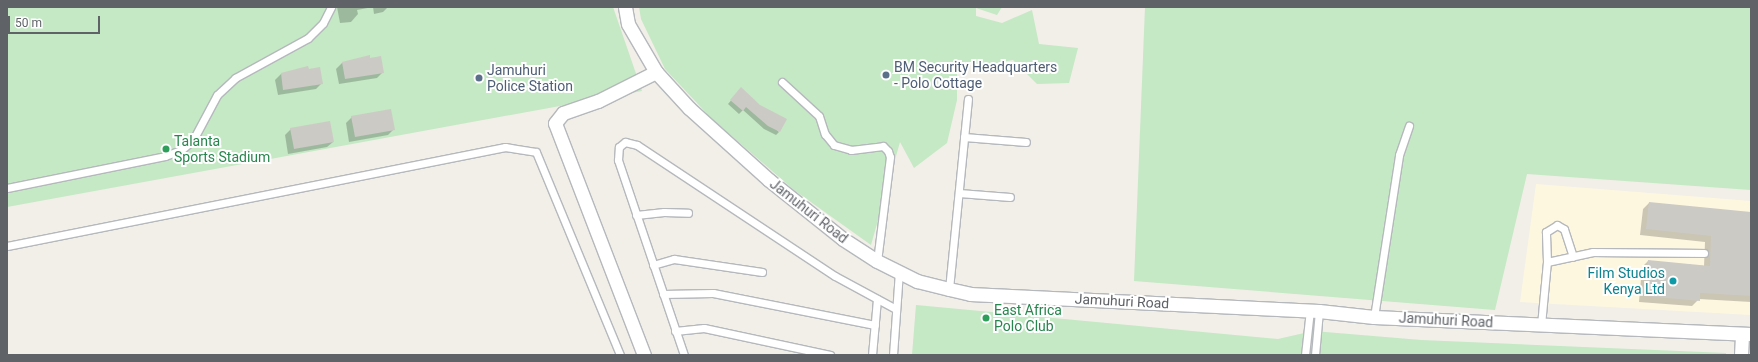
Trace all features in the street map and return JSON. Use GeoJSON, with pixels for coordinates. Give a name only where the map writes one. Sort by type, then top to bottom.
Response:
{"type":"FeatureCollection","features":[{"type":"Feature","properties":{"kind":"street","name":"Jamuhuri Road"},"geometry":{"type":"LineString","coordinates":[[625,7],[628,24],[656,72],[689,108],[770,180],[843,239],[877,261],[917,281],[970,294],[1314,311],[1374,317],[1746,334],[1741,355]]}},
{"type":"Feature","properties":{"kind":"street"},"geometry":{"type":"LineString","coordinates":[[644,355],[555,123],[563,113],[598,101],[656,72]]}},
{"type":"Feature","properties":{"kind":"lane"},"geometry":{"type":"LineString","coordinates":[[7,188],[165,156],[181,150],[193,140],[217,95],[235,78],[308,38],[323,23],[331,7]]}},
{"type":"Feature","properties":{"kind":"lane"},"geometry":{"type":"LineString","coordinates":[[782,82],[819,116],[825,134],[834,145],[851,150],[883,146],[888,150],[890,157],[877,261]]}},
{"type":"Feature","properties":{"kind":"lane"},"geometry":{"type":"LineString","coordinates":[[949,289],[968,99]]}},
{"type":"Feature","properties":{"kind":"lane"},"geometry":{"type":"LineString","coordinates":[[1374,317],[1399,155],[1409,126]]}},
{"type":"Feature","properties":{"kind":"lane"},"geometry":{"type":"LineString","coordinates":[[964,137],[1026,142]]}},
{"type":"Feature","properties":{"kind":"lane"},"geometry":{"type":"LineString","coordinates":[[684,355],[618,160],[619,147],[625,142],[637,145],[824,269],[896,310]]}},
{"type":"Feature","properties":{"kind":"lane"},"geometry":{"type":"LineString","coordinates":[[7,246],[505,147],[536,152],[620,355]]}},
{"type":"Feature","properties":{"kind":"lane"},"geometry":{"type":"LineString","coordinates":[[959,193],[1010,197]]}},
{"type":"Feature","properties":{"kind":"lane"},"geometry":{"type":"LineString","coordinates":[[636,215],[664,212],[688,212]]}},
{"type":"Feature","properties":{"kind":"lane"},"geometry":{"type":"LineString","coordinates":[[1541,325],[1547,262],[1546,232],[1556,225],[1564,229],[1573,257]]}},
{"type":"Feature","properties":{"kind":"lane"},"geometry":{"type":"LineString","coordinates":[[1547,262],[1593,252],[1704,253]]}},
{"type":"Feature","properties":{"kind":"lane"},"geometry":{"type":"LineString","coordinates":[[653,265],[674,259],[762,272]]}},
{"type":"Feature","properties":{"kind":"lane"},"geometry":{"type":"LineString","coordinates":[[893,355],[899,272]]}},
{"type":"Feature","properties":{"kind":"lane"},"geometry":{"type":"LineString","coordinates":[[663,294],[713,293],[875,325]]}},
{"type":"Feature","properties":{"kind":"lane"},"geometry":{"type":"LineString","coordinates":[[872,355],[877,299]]}},
{"type":"Feature","properties":{"kind":"lane"},"geometry":{"type":"LineString","coordinates":[[1305,355],[1314,311]]}},
{"type":"Feature","properties":{"kind":"lane"},"geometry":{"type":"LineString","coordinates":[[1314,311],[1315,355]]}},
{"type":"Feature","properties":{"kind":"lane"},"geometry":{"type":"LineString","coordinates":[[676,331],[704,328],[830,355]]}},
{"type":"Feature","properties":{"kind":"shaded area"},"geometry":{"type":"Polygon","coordinates":[[[1536,184],[1751,201],[1751,315],[1520,302],[1536,184]]]}},
{"type":"Feature","properties":{"kind":"green space","name":"Talanta Sports Stadium"},"geometry":{"type":"Polygon","coordinates":[[[7,7],[613,7],[642,91],[7,207],[7,7]]]}},
{"type":"Feature","properties":{"kind":"green space"},"geometry":{"type":"Polygon","coordinates":[[[639,7],[1002,7],[997,15],[976,8],[976,16],[1002,23],[1032,10],[1039,44],[1078,48],[1069,83],[1037,84],[1013,60],[985,65],[957,63],[957,100],[947,143],[914,168],[900,142],[871,245],[794,190],[712,119],[665,69],[641,19],[639,7]]]}},
{"type":"Feature","properties":{"kind":"green space"},"geometry":{"type":"Polygon","coordinates":[[[1145,7],[1751,7],[1751,190],[1527,174],[1495,310],[1134,281],[1145,7]]]}},
{"type":"Feature","properties":{"kind":"green space","name":"East Africa Polo Club"},"geometry":{"type":"Polygon","coordinates":[[[916,305],[1278,339],[1313,331],[1421,340],[1726,353],[1726,355],[912,355],[916,305]]]}},
{"type":"Feature","properties":{"kind":"building"},"geometry":{"type":"Polygon","coordinates":[[[370,55],[370,58],[381,56],[384,73],[345,79],[342,62],[370,55]]]}},
{"type":"Feature","properties":{"kind":"building"},"geometry":{"type":"Polygon","coordinates":[[[308,66],[309,69],[320,67],[323,84],[283,90],[281,73],[308,66]]]}},
{"type":"Feature","properties":{"kind":"building"},"geometry":{"type":"Polygon","coordinates":[[[741,87],[760,105],[787,119],[780,132],[768,126],[746,107],[743,111],[730,100],[741,87]]]}},
{"type":"Feature","properties":{"kind":"building"},"geometry":{"type":"Polygon","coordinates":[[[391,109],[395,130],[355,137],[351,116],[391,109]]]}},
{"type":"Feature","properties":{"kind":"building"},"geometry":{"type":"Polygon","coordinates":[[[330,121],[334,142],[294,149],[290,128],[330,121]]]}},
{"type":"Feature","properties":{"kind":"building"},"geometry":{"type":"Polygon","coordinates":[[[1649,202],[1751,212],[1751,296],[1700,293],[1700,301],[1644,296],[1648,260],[1710,266],[1711,236],[1646,229],[1649,202]]]}},
{"type":"Feature","properties":{"kind":"place","name":"BM Security Headquarters - Polo Cottage"},"geometry":{"type":"Point","coordinates":[886,75]}},
{"type":"Feature","properties":{"kind":"place","name":"Jamuhuri Police Station"},"geometry":{"type":"Point","coordinates":[479,78]}},
{"type":"Feature","properties":{"kind":"place","name":"Talanta Sports Stadium"},"geometry":{"type":"Point","coordinates":[166,149]}},
{"type":"Feature","properties":{"kind":"place","name":"Film Studios Kenya Ltd"},"geometry":{"type":"Point","coordinates":[1673,281]}},
{"type":"Feature","properties":{"kind":"place","name":"East Africa Polo Club"},"geometry":{"type":"Point","coordinates":[986,318]}}]}
